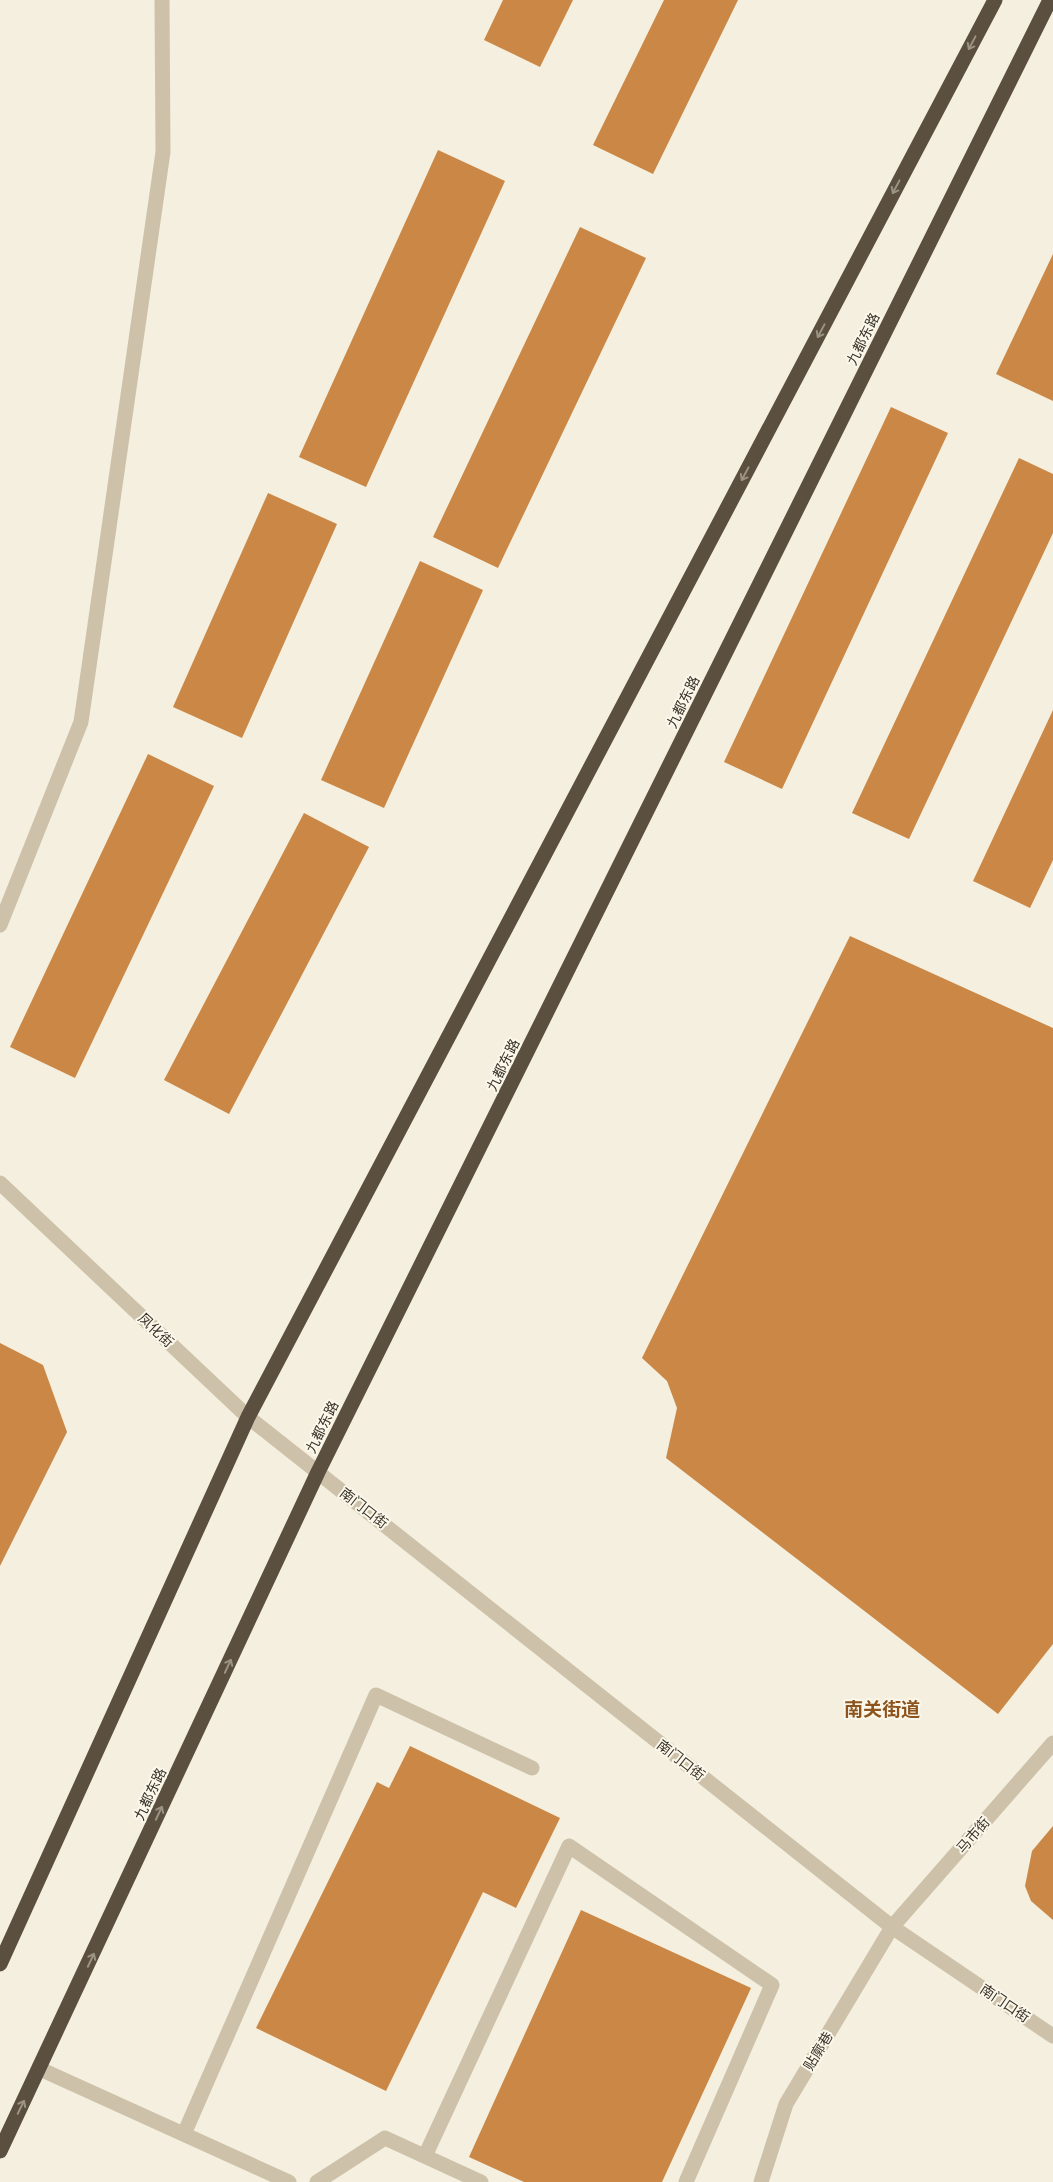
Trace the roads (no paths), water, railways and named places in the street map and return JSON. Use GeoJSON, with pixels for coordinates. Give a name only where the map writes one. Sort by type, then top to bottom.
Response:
{"type":"FeatureCollection","features":[{"type":"Feature","properties":{"kind":"highway"},"geometry":{"type":"LineString","coordinates":[[0,1964],[248,1416],[995,0]]}},
{"type":"Feature","properties":{"kind":"highway","name":"九都东路"},"geometry":{"type":"LineString","coordinates":[[0,2151],[318,1472],[1050,0]]}},
{"type":"Feature","properties":{"kind":"street"},"geometry":{"type":"LineString","coordinates":[[0,925],[81,722],[163,152],[162,0]]}},
{"type":"Feature","properties":{"kind":"street","name":"凤化街"},"geometry":{"type":"LineString","coordinates":[[0,1183],[248,1416],[318,1472]]}},
{"type":"Feature","properties":{"kind":"street","name":"南门口街"},"geometry":{"type":"LineString","coordinates":[[318,1472],[892,1927],[1053,2036]]}},
{"type":"Feature","properties":{"kind":"street"},"geometry":{"type":"LineString","coordinates":[[184,2134],[376,1695],[532,1768]]}},
{"type":"Feature","properties":{"kind":"street","name":"马市街"},"geometry":{"type":"LineString","coordinates":[[892,1927],[1053,1743]]}},
{"type":"Feature","properties":{"kind":"street"},"geometry":{"type":"LineString","coordinates":[[425,2156],[569,1846],[772,1985],[686,2182]]}},
{"type":"Feature","properties":{"kind":"street","name":"贴廓巷"},"geometry":{"type":"LineString","coordinates":[[761,2182],[786,2104],[892,1927]]}},
{"type":"Feature","properties":{"kind":"street"},"geometry":{"type":"LineString","coordinates":[[40,2069],[289,2182]]}},
{"type":"Feature","properties":{"kind":"street"},"geometry":{"type":"LineString","coordinates":[[317,2182],[385,2138],[481,2182]]}},
{"type":"Feature","properties":{"kind":"district","name":"南关街道"},"geometry":{"type":"Point","coordinates":[882,1709]}}]}
